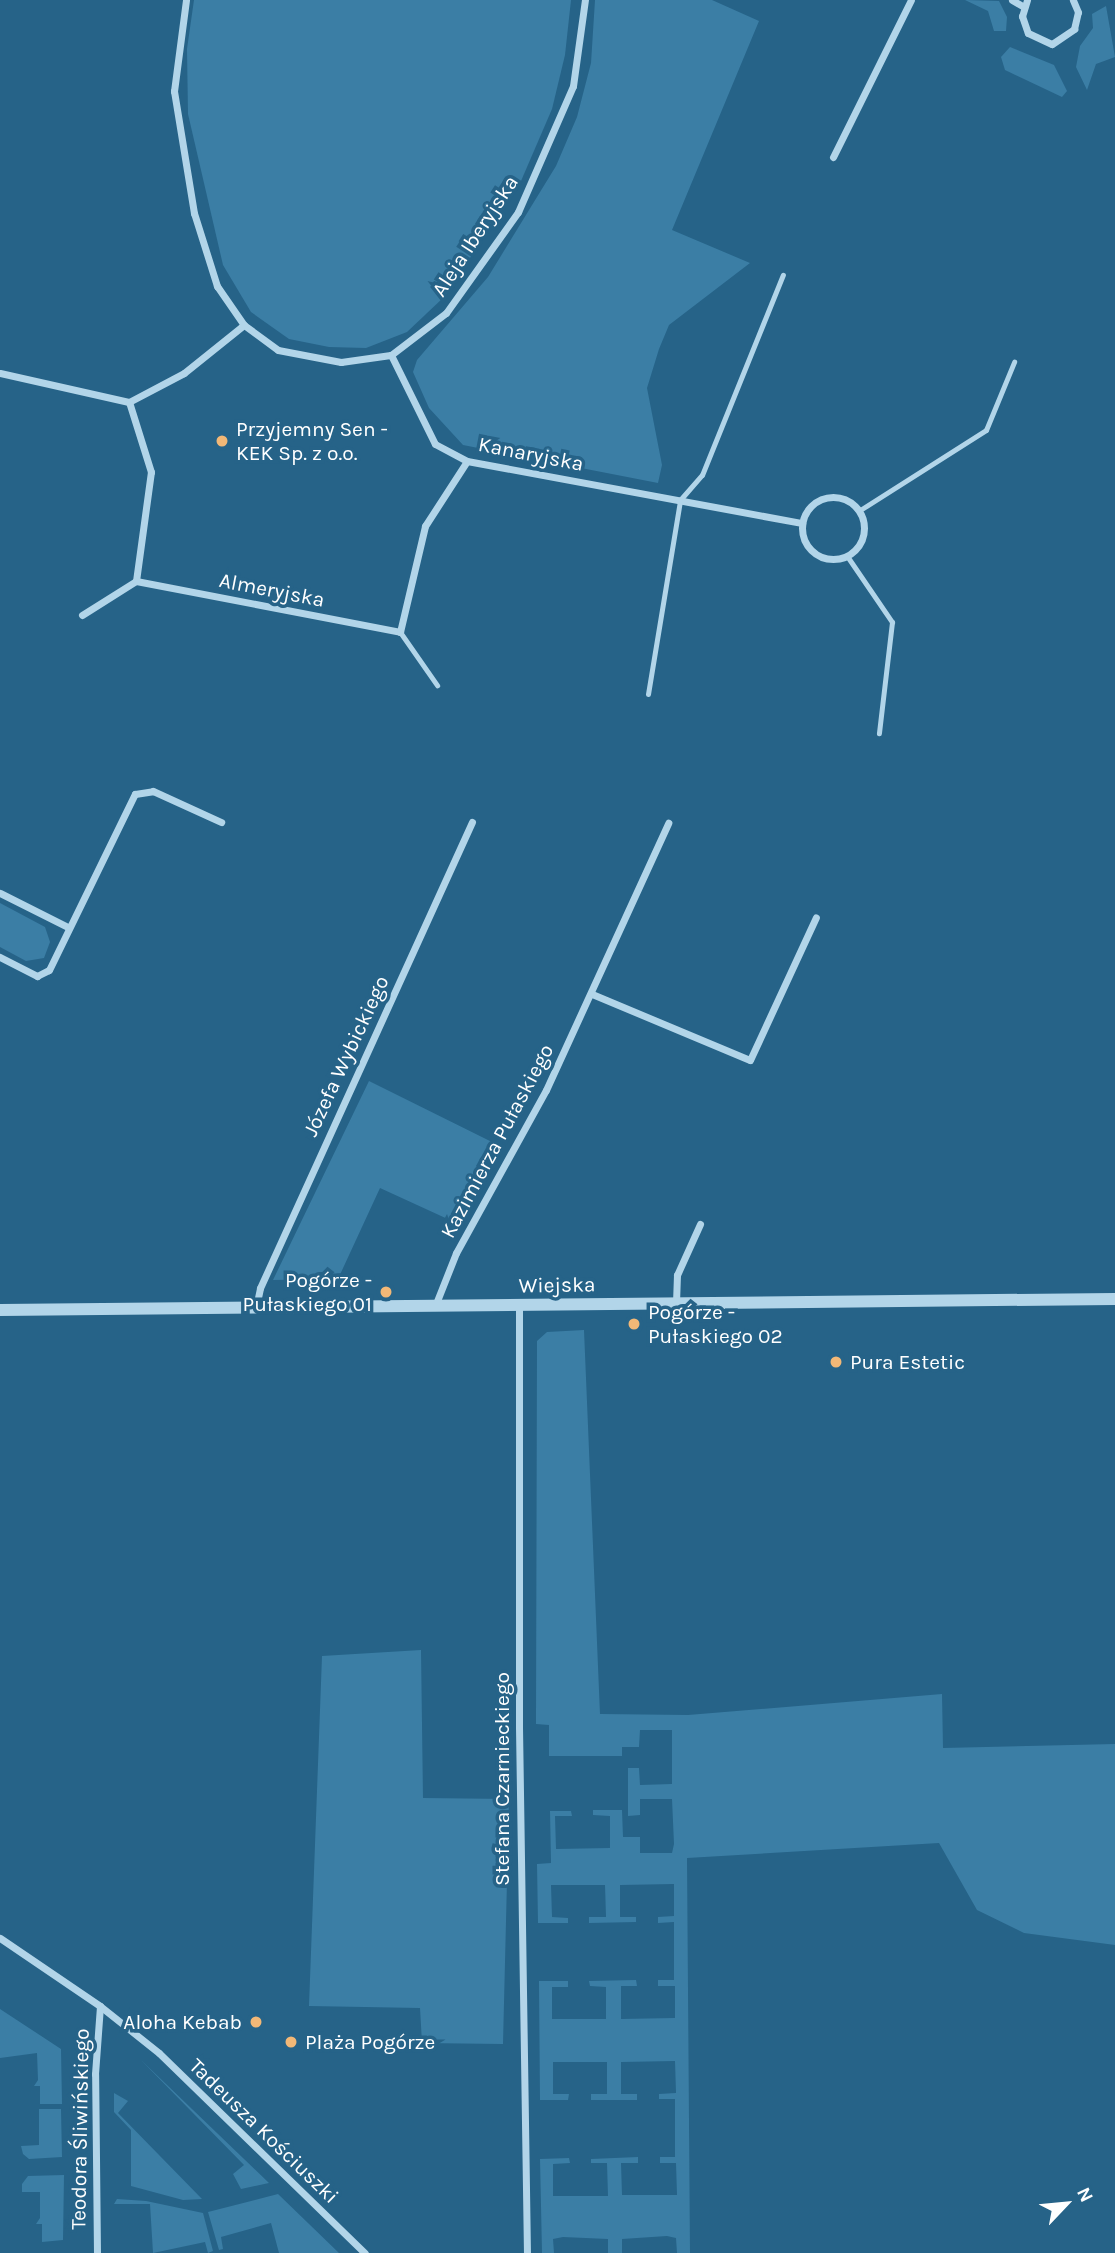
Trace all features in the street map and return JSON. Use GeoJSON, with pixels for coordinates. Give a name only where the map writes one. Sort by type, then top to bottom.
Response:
{"type":"FeatureCollection","features":[{"type":"Feature","properties":{"kind":"street","name":"Aleja Iberyjska"},"geometry":{"type":"LineString","coordinates":[[186,0],[174,91],[194,213],[217,286],[244,325],[278,350],[341,362],[391,355],[446,313],[518,212],[573,86],[586,0]]}},
{"type":"Feature","properties":{"kind":"street"},"geometry":{"type":"LineString","coordinates":[[833,157],[911,0]]}},
{"type":"Feature","properties":{"kind":"street"},"geometry":{"type":"LineString","coordinates":[[1012,0],[1026,3],[1028,33],[1052,44],[1074,29],[1078,12],[1073,0]]}},
{"type":"Feature","properties":{"kind":"street"},"geometry":{"type":"LineString","coordinates":[[0,373],[130,402],[184,373],[244,325]]}},
{"type":"Feature","properties":{"kind":"street","name":"Kanaryjska"},"geometry":{"type":"LineString","coordinates":[[391,355],[435,444],[467,461],[802,523]]}},
{"type":"Feature","properties":{"kind":"street"},"geometry":{"type":"LineString","coordinates":[[82,615],[136,581],[151,472],[130,402]]}},
{"type":"Feature","properties":{"kind":"street"},"geometry":{"type":"LineString","coordinates":[[400,632],[425,526],[467,461]]}},
{"type":"Feature","properties":{"kind":"street"},"geometry":{"type":"LineString","coordinates":[[843,497],[860,510],[865,531],[856,550],[847,556],[818,556],[805,542],[802,523],[805,513],[821,498],[843,497]]}},
{"type":"Feature","properties":{"kind":"street","name":"Almeryjska"},"geometry":{"type":"LineString","coordinates":[[136,581],[400,632]]}},
{"type":"Feature","properties":{"kind":"street"},"geometry":{"type":"LineString","coordinates":[[0,957],[37,976],[49,970],[135,794],[153,791],[221,822]]}},
{"type":"Feature","properties":{"kind":"street","name":"Józefa Wybickiego"},"geometry":{"type":"LineString","coordinates":[[256,1307],[260,1288],[472,822]]}},
{"type":"Feature","properties":{"kind":"street","name":"Kazimierza Pułaskiego"},"geometry":{"type":"LineString","coordinates":[[435,1306],[456,1253],[546,1090],[593,994],[668,823]]}},
{"type":"Feature","properties":{"kind":"street"},"geometry":{"type":"LineString","coordinates":[[0,893],[68,927]]}},
{"type":"Feature","properties":{"kind":"street"},"geometry":{"type":"LineString","coordinates":[[593,994],[750,1060],[816,917]]}},
{"type":"Feature","properties":{"kind":"street"},"geometry":{"type":"LineString","coordinates":[[676,1303],[677,1275],[700,1224]]}},
{"type":"Feature","properties":{"kind":"street","name":"Wiejska"},"geometry":{"type":"LineString","coordinates":[[0,1310],[1115,1299]]}},
{"type":"Feature","properties":{"kind":"street","name":"Stefana Czarnieckiego"},"geometry":{"type":"LineString","coordinates":[[519,1305],[519,1741],[527,2253]]}},
{"type":"Feature","properties":{"kind":"street","name":"Tadeusza Kościuszki"},"geometry":{"type":"LineString","coordinates":[[0,1938],[100,2006],[159,2053],[365,2253]]}},
{"type":"Feature","properties":{"kind":"street","name":"Teodora Śliwińskiego"},"geometry":{"type":"LineString","coordinates":[[97,2253],[95,2074],[100,2006]]}},
{"type":"Feature","properties":{"kind":"lane"},"geometry":{"type":"LineString","coordinates":[[648,694],[680,500],[702,475],[783,275]]}},
{"type":"Feature","properties":{"kind":"lane"},"geometry":{"type":"LineString","coordinates":[[860,510],[986,430],[1014,362]]}},
{"type":"Feature","properties":{"kind":"lane"},"geometry":{"type":"LineString","coordinates":[[847,556],[892,622],[879,733]]}},
{"type":"Feature","properties":{"kind":"lane"},"geometry":{"type":"LineString","coordinates":[[400,632],[437,685]]}},
{"type":"Feature","properties":{"kind":"shaded area"},"geometry":{"type":"Polygon","coordinates":[[[194,0],[571,0],[565,55],[552,109],[521,181],[444,297],[407,332],[366,348],[329,347],[289,339],[251,312],[223,265],[188,114],[187,49],[194,0]]]}},
{"type":"Feature","properties":{"kind":"shaded area"},"geometry":{"type":"Polygon","coordinates":[[[595,0],[712,0],[759,21],[672,230],[750,263],[669,325],[647,388],[662,465],[658,483],[463,445],[429,408],[413,372],[417,360],[488,277],[556,166],[577,117],[591,63],[595,0]]]}},
{"type":"Feature","properties":{"kind":"shaded area"},"geometry":{"type":"Polygon","coordinates":[[[965,0],[999,1],[1007,17],[1006,31],[994,31],[988,11],[965,0]]]}},
{"type":"Feature","properties":{"kind":"shaded area"},"geometry":{"type":"Polygon","coordinates":[[[1106,6],[1115,57],[1096,64],[1087,90],[1076,67],[1080,46],[1093,28],[1092,14],[1106,6]]]}},
{"type":"Feature","properties":{"kind":"shaded area"},"geometry":{"type":"Polygon","coordinates":[[[1010,47],[1054,65],[1067,91],[1062,97],[1005,70],[1001,57],[1010,47]]]}},
{"type":"Feature","properties":{"kind":"shaded area"},"geometry":{"type":"Polygon","coordinates":[[[0,903],[45,927],[50,942],[44,958],[26,961],[0,947],[0,903]]]}},
{"type":"Feature","properties":{"kind":"shaded area"},"geometry":{"type":"Polygon","coordinates":[[[369,1081],[496,1144],[452,1221],[380,1188],[338,1279],[273,1280],[369,1081]]]}},
{"type":"Feature","properties":{"kind":"shaded area"},"geometry":{"type":"Polygon","coordinates":[[[584,1330],[600,1714],[688,1715],[942,1694],[943,1748],[1115,1744],[1115,1945],[1024,1933],[977,1910],[939,1843],[687,1858],[690,2253],[677,2253],[676,2238],[667,2236],[622,2239],[622,2253],[608,2253],[608,2239],[563,2237],[553,2239],[554,2253],[542,2253],[540,2159],[569,2158],[570,2163],[553,2164],[553,2196],[608,2196],[607,2163],[591,2163],[591,2159],[638,2157],[638,2163],[621,2163],[622,2195],[677,2195],[676,2163],[660,2163],[660,2157],[675,2157],[675,2099],[659,2099],[659,2094],[676,2093],[675,2061],[621,2062],[621,2094],[637,2094],[637,2100],[591,2100],[591,2094],[607,2094],[607,2062],[553,2062],[553,2094],[569,2094],[568,2100],[540,2100],[539,1981],[568,1981],[568,1987],[552,1987],[552,2019],[606,2019],[606,1987],[590,1986],[589,1981],[636,1980],[637,1986],[621,1986],[621,2019],[675,2018],[675,1986],[658,1986],[658,1980],[674,1980],[674,1922],[658,1923],[658,1917],[674,1916],[674,1884],[620,1885],[620,1917],[636,1917],[636,1922],[589,1923],[589,1917],[606,1917],[605,1885],[551,1885],[552,1917],[568,1918],[568,1923],[538,1923],[537,1864],[551,1863],[550,1811],[571,1811],[572,1816],[555,1816],[556,1849],[610,1848],[610,1816],[593,1815],[593,1810],[622,1810],[623,1837],[640,1837],[640,1853],[672,1853],[674,1844],[672,1799],[640,1799],[640,1815],[628,1816],[628,1768],[639,1768],[640,1785],[672,1784],[672,1730],[640,1730],[639,1747],[622,1747],[622,1756],[549,1756],[549,1725],[536,1724],[537,1341],[547,1332],[584,1330]]]}},
{"type":"Feature","properties":{"kind":"shaded area"},"geometry":{"type":"Polygon","coordinates":[[[421,1650],[423,1798],[509,1799],[503,2044],[422,2043],[420,2008],[309,2006],[322,1656],[421,1650]]]}},
{"type":"Feature","properties":{"kind":"shaded area"},"geometry":{"type":"Polygon","coordinates":[[[0,2009],[61,2049],[62,2104],[40,2104],[40,2086],[34,2086],[38,2080],[37,2053],[0,2058],[0,2009]]]}},
{"type":"Feature","properties":{"kind":"shaded area"},"geometry":{"type":"Polygon","coordinates":[[[141,2060],[269,2183],[241,2189],[233,2174],[244,2165],[141,2060]]]}},
{"type":"Feature","properties":{"kind":"shaded area"},"geometry":{"type":"Polygon","coordinates":[[[114,2093],[128,2101],[118,2113],[202,2199],[183,2200],[131,2186],[131,2130],[114,2112],[114,2093]]]}},
{"type":"Feature","properties":{"kind":"shaded area"},"geometry":{"type":"Polygon","coordinates":[[[39,2109],[61,2109],[62,2157],[29,2159],[23,2154],[21,2146],[39,2145],[39,2109]]]}},
{"type":"Feature","properties":{"kind":"shaded area"},"geometry":{"type":"Polygon","coordinates":[[[64,2175],[63,2240],[42,2242],[42,2224],[36,2224],[40,2218],[40,2192],[22,2192],[22,2184],[28,2176],[64,2175]]]}},
{"type":"Feature","properties":{"kind":"shaded area"},"geometry":{"type":"Polygon","coordinates":[[[278,2194],[339,2253],[279,2253],[271,2223],[221,2237],[223,2249],[219,2250],[208,2212],[278,2194]]]}},
{"type":"Feature","properties":{"kind":"shaded area"},"geometry":{"type":"Polygon","coordinates":[[[117,2199],[146,2201],[203,2213],[213,2251],[208,2253],[205,2242],[153,2253],[150,2204],[114,2204],[117,2199]]]}},
{"type":"Feature","properties":{"kind":"place","name":"Przyjemny Sen - KEK Sp. z o.o."},"geometry":{"type":"Point","coordinates":[222,441]}},
{"type":"Feature","properties":{"kind":"place","name":"Pogórze - Pułaskiego 01"},"geometry":{"type":"Point","coordinates":[386,1292]}},
{"type":"Feature","properties":{"kind":"place","name":"Pogórze - Pułaskiego 02"},"geometry":{"type":"Point","coordinates":[634,1324]}},
{"type":"Feature","properties":{"kind":"place","name":"Pura Estetic"},"geometry":{"type":"Point","coordinates":[836,1362]}},
{"type":"Feature","properties":{"kind":"place","name":"Aloha Kebab"},"geometry":{"type":"Point","coordinates":[256,2022]}},
{"type":"Feature","properties":{"kind":"place","name":"Plaża Pogórze"},"geometry":{"type":"Point","coordinates":[291,2042]}}]}
